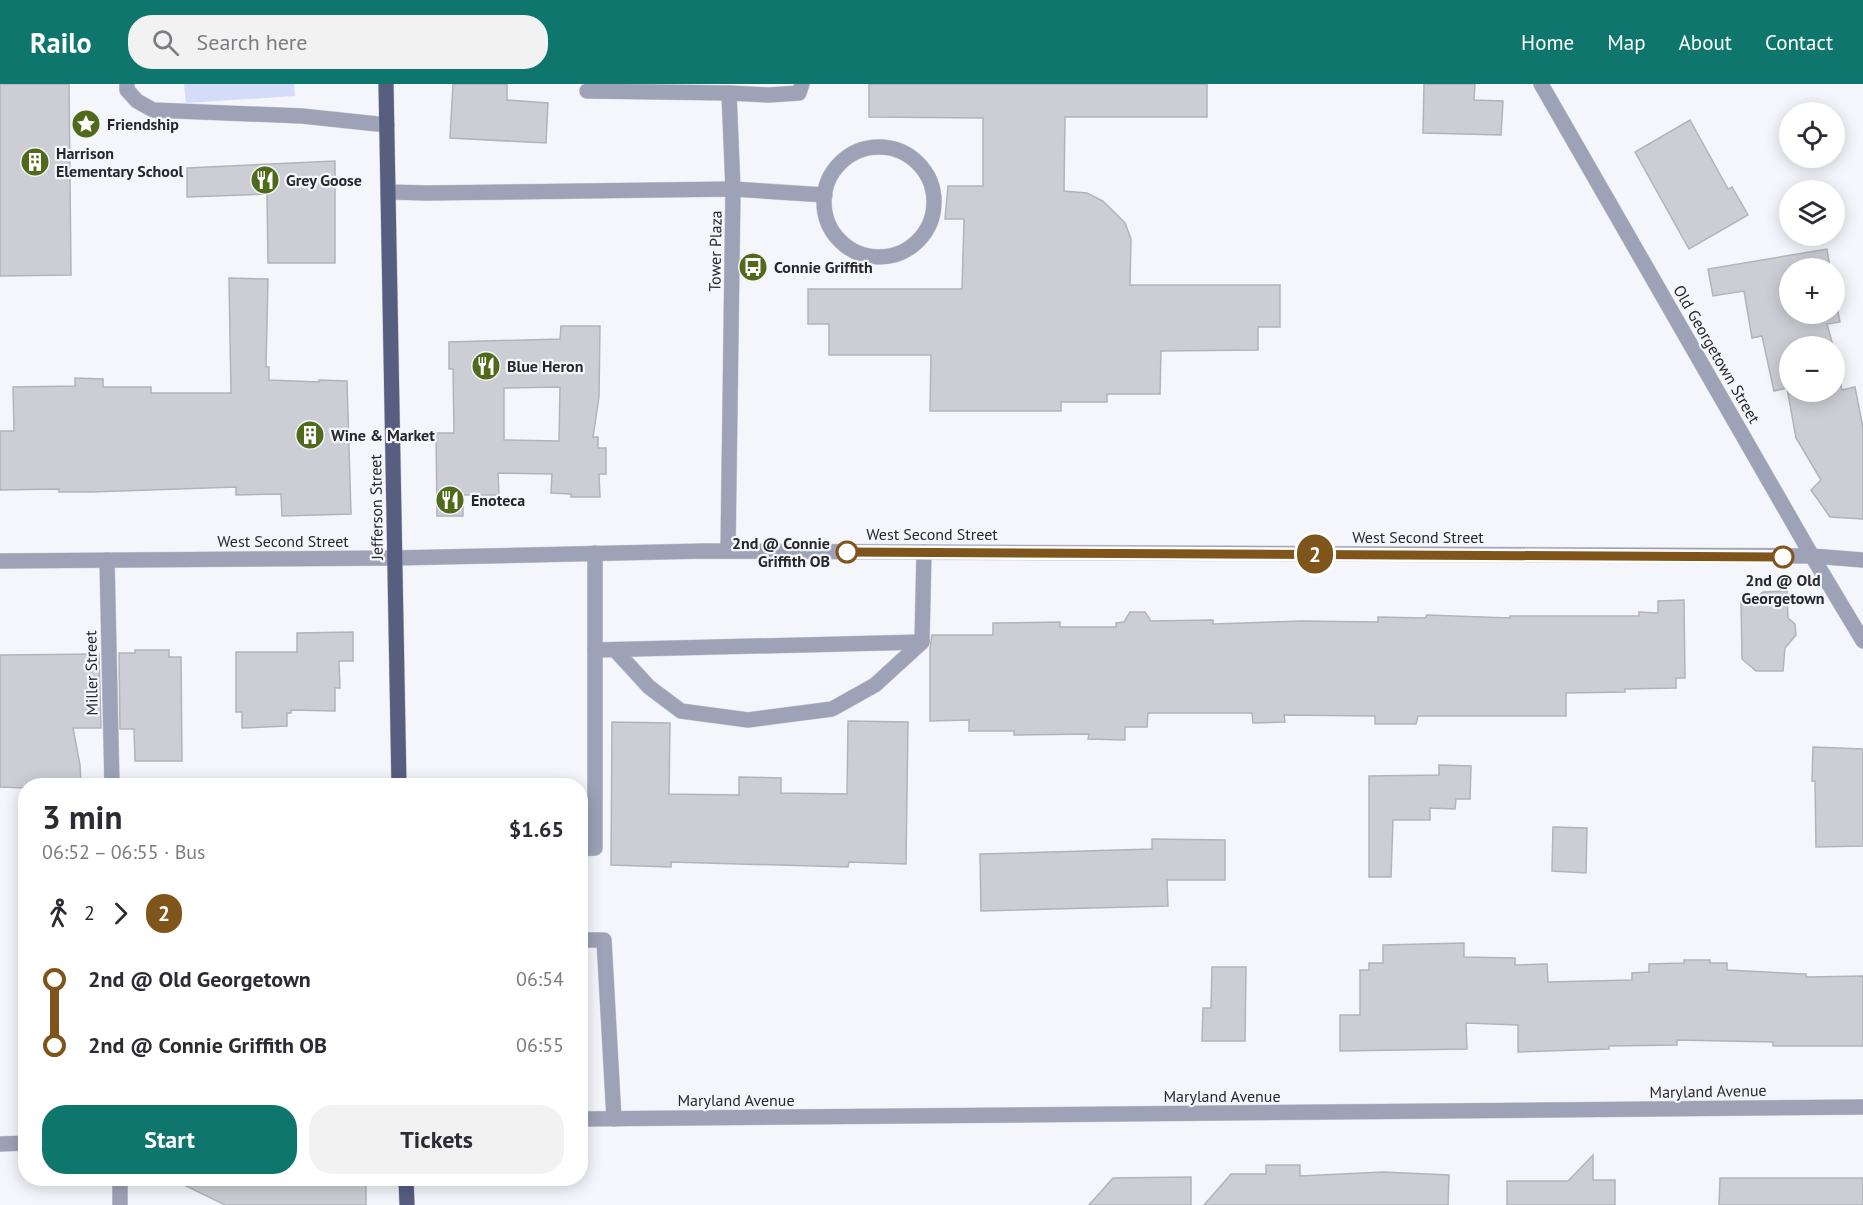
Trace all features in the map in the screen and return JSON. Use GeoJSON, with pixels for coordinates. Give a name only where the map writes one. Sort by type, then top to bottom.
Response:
{"type":"FeatureCollection","features":[{"type":"Feature","properties":{"kind":"main road","name":"Jefferson Street"},"geometry":{"type":"LineString","coordinates":[[386,84],[399,778]]}},
{"type":"Feature","properties":{"kind":"main road"},"geometry":{"type":"LineString","coordinates":[[406,1186],[407,1205]]}},
{"type":"Feature","properties":{"kind":"street"},"geometry":{"type":"LineString","coordinates":[[128,84],[127,90],[137,101],[153,110],[302,116],[387,125]]}},
{"type":"Feature","properties":{"kind":"street"},"geometry":{"type":"LineString","coordinates":[[587,91],[769,95],[799,93],[802,84]]}},
{"type":"Feature","properties":{"kind":"street","name":"Old Georgetown Street"},"geometry":{"type":"LineString","coordinates":[[1540,84],[1863,641]]}},
{"type":"Feature","properties":{"kind":"street"},"geometry":{"type":"LineString","coordinates":[[729,93],[733,189],[825,195]]}},
{"type":"Feature","properties":{"kind":"street"},"geometry":{"type":"LineString","coordinates":[[877,147],[896,149],[913,158],[926,172],[933,190],[934,209],[928,227],[919,241],[905,251],[888,256],[871,257],[854,252],[841,242],[830,228],[825,212],[825,195],[831,177],[843,161],[850,156],[859,151],[877,147]]}},
{"type":"Feature","properties":{"kind":"street","name":"Tower Plaza"},"geometry":{"type":"LineString","coordinates":[[388,192],[427,194],[733,189],[728,551]]}},
{"type":"Feature","properties":{"kind":"street","name":"West Second Street"},"geometry":{"type":"LineString","coordinates":[[0,561],[395,558],[728,551],[1812,556],[1863,560]]}},
{"type":"Feature","properties":{"kind":"street"},"geometry":{"type":"LineString","coordinates":[[615,650],[649,687],[681,711],[748,720],[832,709],[875,685],[922,642],[924,552]]}},
{"type":"Feature","properties":{"kind":"street"},"geometry":{"type":"LineString","coordinates":[[588,848],[594,848],[595,553]]}},
{"type":"Feature","properties":{"kind":"street","name":"Miller Street"},"geometry":{"type":"LineString","coordinates":[[107,560],[112,778]]}},
{"type":"Feature","properties":{"kind":"street"},"geometry":{"type":"LineString","coordinates":[[595,650],[922,642]]}},
{"type":"Feature","properties":{"kind":"street"},"geometry":{"type":"LineString","coordinates":[[588,940],[604,940],[614,1119]]}},
{"type":"Feature","properties":{"kind":"street","name":"Maryland Avenue"},"geometry":{"type":"LineString","coordinates":[[588,1119],[1863,1107]]}},
{"type":"Feature","properties":{"kind":"street"},"geometry":{"type":"LineString","coordinates":[[0,1144],[18,1143]]}},
{"type":"Feature","properties":{"kind":"street"},"geometry":{"type":"LineString","coordinates":[[120,1186],[120,1205]]}},
{"type":"Feature","properties":{"kind":"shaded area"},"geometry":{"type":"Polygon","coordinates":[[[184,84],[294,84],[295,96],[186,103],[184,84]]]}},
{"type":"Feature","properties":{"kind":"building","name":"Harrison Elementary School"},"geometry":{"type":"Polygon","coordinates":[[[0,84],[69,84],[71,275],[0,276],[0,84]]]}},
{"type":"Feature","properties":{"kind":"building"},"geometry":{"type":"Polygon","coordinates":[[[453,84],[507,84],[507,100],[548,103],[546,143],[450,138],[453,84]]]}},
{"type":"Feature","properties":{"kind":"building"},"geometry":{"type":"Polygon","coordinates":[[[869,84],[1207,84],[1207,117],[1065,117],[1064,191],[1087,193],[1103,201],[1125,223],[1131,239],[1130,285],[1280,285],[1280,327],[1258,327],[1258,350],[1161,351],[1160,394],[1107,394],[1107,402],[1061,402],[1061,411],[930,411],[931,355],[829,355],[829,324],[808,324],[808,289],[962,289],[964,219],[945,219],[948,186],[983,186],[983,118],[869,117],[869,84]]]}},
{"type":"Feature","properties":{"kind":"building"},"geometry":{"type":"Polygon","coordinates":[[[1424,84],[1475,84],[1474,100],[1503,101],[1501,135],[1423,133],[1424,84]]]}},
{"type":"Feature","properties":{"kind":"building"},"geometry":{"type":"Polygon","coordinates":[[[1690,120],[1728,189],[1732,187],[1748,215],[1689,249],[1635,152],[1690,120]]]}},
{"type":"Feature","properties":{"kind":"building"},"geometry":{"type":"Polygon","coordinates":[[[335,161],[335,263],[268,263],[267,194],[187,197],[187,168],[335,161]]]}},
{"type":"Feature","properties":{"kind":"building"},"geometry":{"type":"Polygon","coordinates":[[[1827,249],[1828,258],[1779,258],[1779,324],[1827,324],[1830,336],[1779,336],[1779,390],[1774,391],[1762,336],[1752,338],[1744,291],[1713,296],[1708,269],[1827,249]]]}},
{"type":"Feature","properties":{"kind":"building"},"geometry":{"type":"Polygon","coordinates":[[[229,278],[268,279],[266,367],[269,367],[269,380],[347,381],[351,514],[282,516],[281,494],[236,495],[236,487],[91,492],[59,492],[59,489],[0,490],[0,431],[14,431],[13,387],[75,386],[75,378],[103,379],[103,387],[151,387],[151,393],[231,393],[229,278]]]}},
{"type":"Feature","properties":{"kind":"building"},"geometry":{"type":"Polygon","coordinates":[[[561,326],[600,326],[599,397],[593,437],[598,437],[598,448],[606,448],[606,474],[599,474],[600,497],[571,497],[571,494],[551,493],[552,474],[498,473],[499,495],[463,495],[463,516],[437,516],[436,433],[454,433],[453,369],[449,369],[449,342],[560,339],[561,326]],[[560,387],[504,388],[504,440],[559,441],[560,387]]]}},
{"type":"Feature","properties":{"kind":"building"},"geometry":{"type":"Polygon","coordinates":[[[1855,387],[1863,428],[1863,519],[1830,517],[1811,490],[1821,480],[1796,438],[1790,402],[1845,402],[1845,389],[1855,387]]]}},
{"type":"Feature","properties":{"kind":"building"},"geometry":{"type":"Polygon","coordinates":[[[1787,591],[1788,618],[1795,624],[1796,635],[1785,648],[1783,671],[1756,671],[1742,659],[1741,600],[1756,599],[1763,592],[1787,591]]]}},
{"type":"Feature","properties":{"kind":"building"},"geometry":{"type":"Polygon","coordinates":[[[1684,600],[1685,678],[1676,678],[1676,688],[1566,693],[1566,716],[1418,716],[1416,724],[1375,724],[1375,716],[1284,715],[1285,722],[1253,723],[1252,713],[1148,713],[1147,727],[1125,727],[1125,740],[1088,739],[1089,734],[1014,735],[1014,731],[969,731],[969,720],[930,721],[932,635],[993,635],[993,623],[1060,622],[1060,627],[1116,627],[1116,623],[1124,622],[1130,612],[1145,612],[1151,621],[1213,620],[1213,624],[1302,621],[1378,622],[1378,617],[1425,618],[1427,615],[1510,618],[1510,616],[1639,616],[1639,612],[1658,613],[1658,601],[1684,600]]]}},
{"type":"Feature","properties":{"kind":"building"},"geometry":{"type":"Polygon","coordinates":[[[353,632],[353,661],[339,661],[340,688],[335,688],[335,711],[291,710],[291,713],[287,713],[287,726],[242,728],[242,712],[236,712],[236,652],[297,652],[297,633],[353,632]]]}},
{"type":"Feature","properties":{"kind":"building"},"geometry":{"type":"Polygon","coordinates":[[[135,650],[169,650],[169,657],[181,657],[182,761],[135,761],[134,729],[120,729],[119,653],[135,653],[135,650]]]}},
{"type":"Feature","properties":{"kind":"building"},"geometry":{"type":"Polygon","coordinates":[[[99,654],[101,728],[73,728],[81,778],[18,778],[18,788],[0,787],[0,655],[99,654]]]}},
{"type":"Feature","properties":{"kind":"building"},"geometry":{"type":"Polygon","coordinates":[[[848,721],[908,722],[906,864],[849,862],[848,867],[671,862],[671,867],[611,865],[612,722],[670,723],[669,794],[739,795],[739,777],[781,778],[781,793],[847,794],[848,721]]]}},
{"type":"Feature","properties":{"kind":"building"},"geometry":{"type":"Polygon","coordinates":[[[1813,747],[1863,749],[1863,846],[1816,847],[1815,781],[1812,781],[1813,747]]]}},
{"type":"Feature","properties":{"kind":"building"},"geometry":{"type":"Polygon","coordinates":[[[1439,765],[1471,766],[1470,799],[1456,799],[1455,809],[1430,808],[1430,820],[1393,820],[1391,877],[1369,877],[1369,776],[1439,775],[1439,765]]]}},
{"type":"Feature","properties":{"kind":"building"},"geometry":{"type":"Polygon","coordinates":[[[1553,827],[1587,828],[1586,873],[1552,871],[1553,827]]]}},
{"type":"Feature","properties":{"kind":"building"},"geometry":{"type":"Polygon","coordinates":[[[1152,839],[1225,840],[1225,880],[1167,880],[1168,906],[981,911],[980,854],[1152,849],[1152,839]]]}},
{"type":"Feature","properties":{"kind":"building"},"geometry":{"type":"Polygon","coordinates":[[[1464,943],[1464,957],[1515,958],[1515,965],[1547,964],[1548,982],[1632,980],[1632,973],[1649,972],[1649,964],[1684,963],[1684,960],[1710,960],[1710,963],[1727,963],[1727,970],[1806,974],[1806,977],[1863,976],[1863,1046],[1773,1046],[1773,1042],[1677,1040],[1677,1045],[1609,1046],[1609,1049],[1518,1052],[1518,1025],[1466,1023],[1467,1049],[1340,1051],[1340,1015],[1360,1015],[1360,970],[1369,970],[1369,963],[1383,963],[1383,945],[1464,943]]]}},
{"type":"Feature","properties":{"kind":"building"},"geometry":{"type":"Polygon","coordinates":[[[1212,967],[1246,967],[1245,1041],[1202,1041],[1203,1008],[1211,1008],[1212,967]]]}},
{"type":"Feature","properties":{"kind":"building"},"geometry":{"type":"Polygon","coordinates":[[[1593,1155],[1593,1180],[1615,1180],[1615,1205],[1507,1205],[1507,1181],[1568,1181],[1593,1155]]]}},
{"type":"Feature","properties":{"kind":"building"},"geometry":{"type":"Polygon","coordinates":[[[1266,1165],[1300,1165],[1300,1176],[1383,1172],[1449,1175],[1448,1205],[1204,1205],[1231,1174],[1266,1174],[1266,1165]]]}},
{"type":"Feature","properties":{"kind":"building"},"geometry":{"type":"Polygon","coordinates":[[[1191,1177],[1191,1205],[1089,1205],[1113,1178],[1191,1177]]]}},
{"type":"Feature","properties":{"kind":"building"},"geometry":{"type":"Polygon","coordinates":[[[1720,1178],[1863,1178],[1863,1205],[1719,1205],[1720,1178]]]}},
{"type":"Feature","properties":{"kind":"building"},"geometry":{"type":"Polygon","coordinates":[[[186,1186],[366,1186],[366,1205],[225,1205],[186,1186]]]}},
{"type":"Feature","properties":{"kind":"bus line","name":"2"},"geometry":{"type":"LineString","coordinates":[[847,552],[1783,557]]}},
{"type":"Feature","properties":{"kind":"place","name":"Friendship"},"geometry":{"type":"Point","coordinates":[86,124]}},
{"type":"Feature","properties":{"kind":"place","name":"Harrison Elementary School"},"geometry":{"type":"Point","coordinates":[35,162]}},
{"type":"Feature","properties":{"kind":"place","name":"Grey Goose"},"geometry":{"type":"Point","coordinates":[265,180]}},
{"type":"Feature","properties":{"kind":"place","name":"Connie Griffith"},"geometry":{"type":"Point","coordinates":[753,267]}},
{"type":"Feature","properties":{"kind":"place","name":"Blue Heron"},"geometry":{"type":"Point","coordinates":[486,366]}},
{"type":"Feature","properties":{"kind":"place","name":"Wine & Market"},"geometry":{"type":"Point","coordinates":[310,435]}},
{"type":"Feature","properties":{"kind":"place","name":"Enoteca"},"geometry":{"type":"Point","coordinates":[450,500]}},
{"type":"Feature","properties":{"kind":"place","name":"2nd @ Connie Griffith OB"},"geometry":{"type":"Point","coordinates":[847,552]}},
{"type":"Feature","properties":{"kind":"place","name":"2nd @ Old Georgetown"},"geometry":{"type":"Point","coordinates":[1783,557]}}]}
